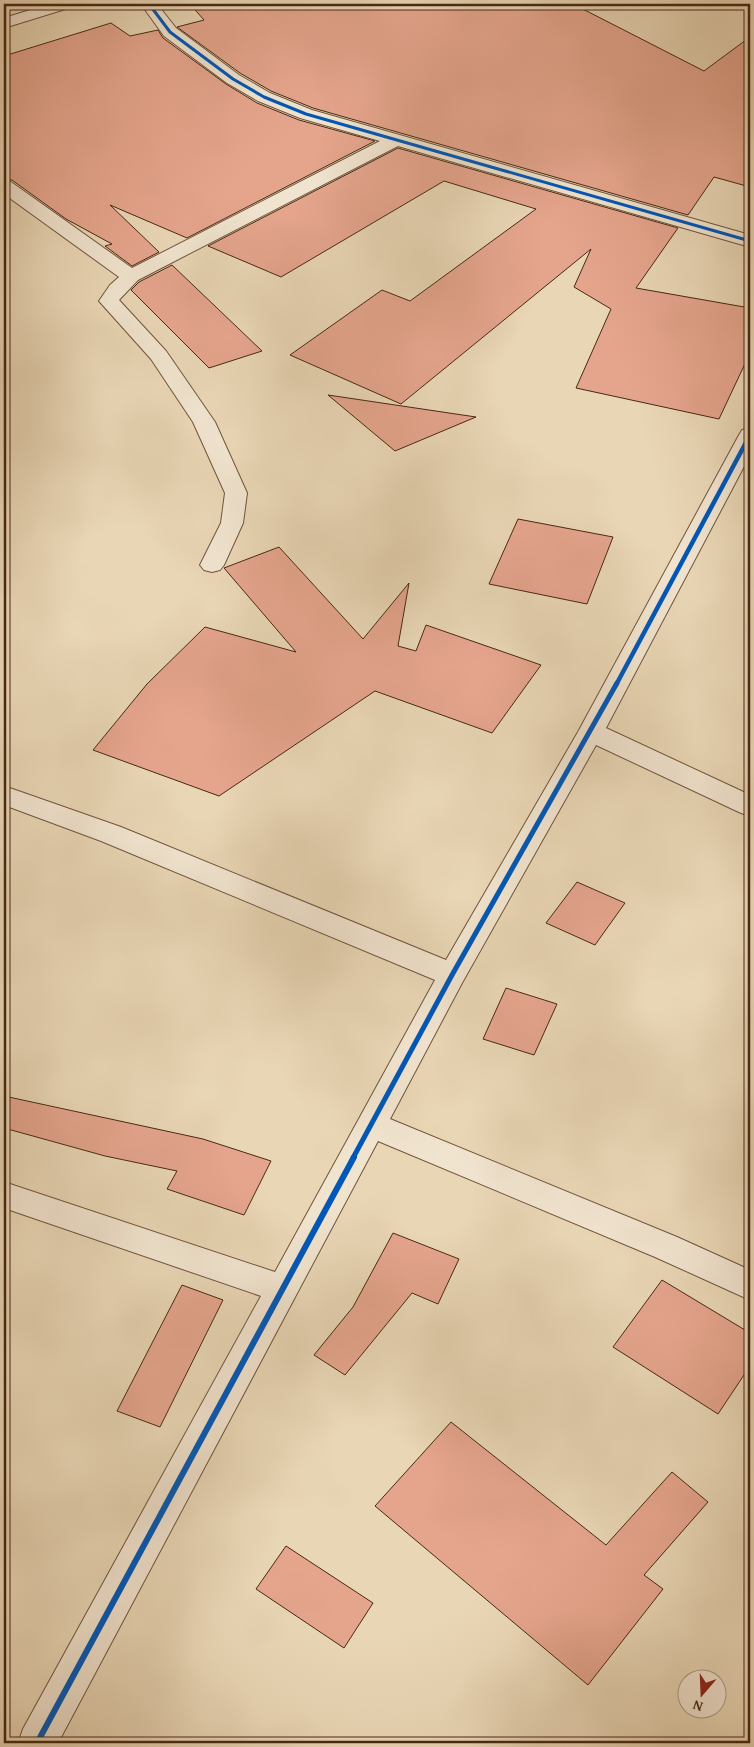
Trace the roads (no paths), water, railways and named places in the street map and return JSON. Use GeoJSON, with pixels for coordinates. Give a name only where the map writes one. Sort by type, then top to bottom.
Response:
{"type":"FeatureCollection","features":[{"type":"Feature","properties":{"kind":"street"},"geometry":{"type":"LineString","coordinates":[[4,23],[66,4]]}},
{"type":"Feature","properties":{"kind":"street"},"geometry":{"type":"LineString","coordinates":[[149,4],[170,32],[233,79],[264,97],[306,114],[750,241]]}},
{"type":"Feature","properties":{"kind":"street"},"geometry":{"type":"LineString","coordinates":[[212,566],[232,523],[236,493],[204,422],[159,355],[109,301],[117,289],[131,276],[396,140]]}},
{"type":"Feature","properties":{"kind":"street"},"geometry":{"type":"LineString","coordinates":[[4,186],[131,276]]}},
{"type":"Feature","properties":{"kind":"street"},"geometry":{"type":"LineString","coordinates":[[37,1743],[452,975],[591,732],[750,436]]}},
{"type":"Feature","properties":{"kind":"street"},"geometry":{"type":"LineString","coordinates":[[591,732],[750,806]]}},
{"type":"Feature","properties":{"kind":"street"},"geometry":{"type":"LineString","coordinates":[[4,795],[111,834],[452,975]]}},
{"type":"Feature","properties":{"kind":"street"},"geometry":{"type":"LineString","coordinates":[[371,1125],[666,1247],[750,1284]]}},
{"type":"Feature","properties":{"kind":"street"},"geometry":{"type":"LineString","coordinates":[[4,1195],[283,1289]]}}]}
